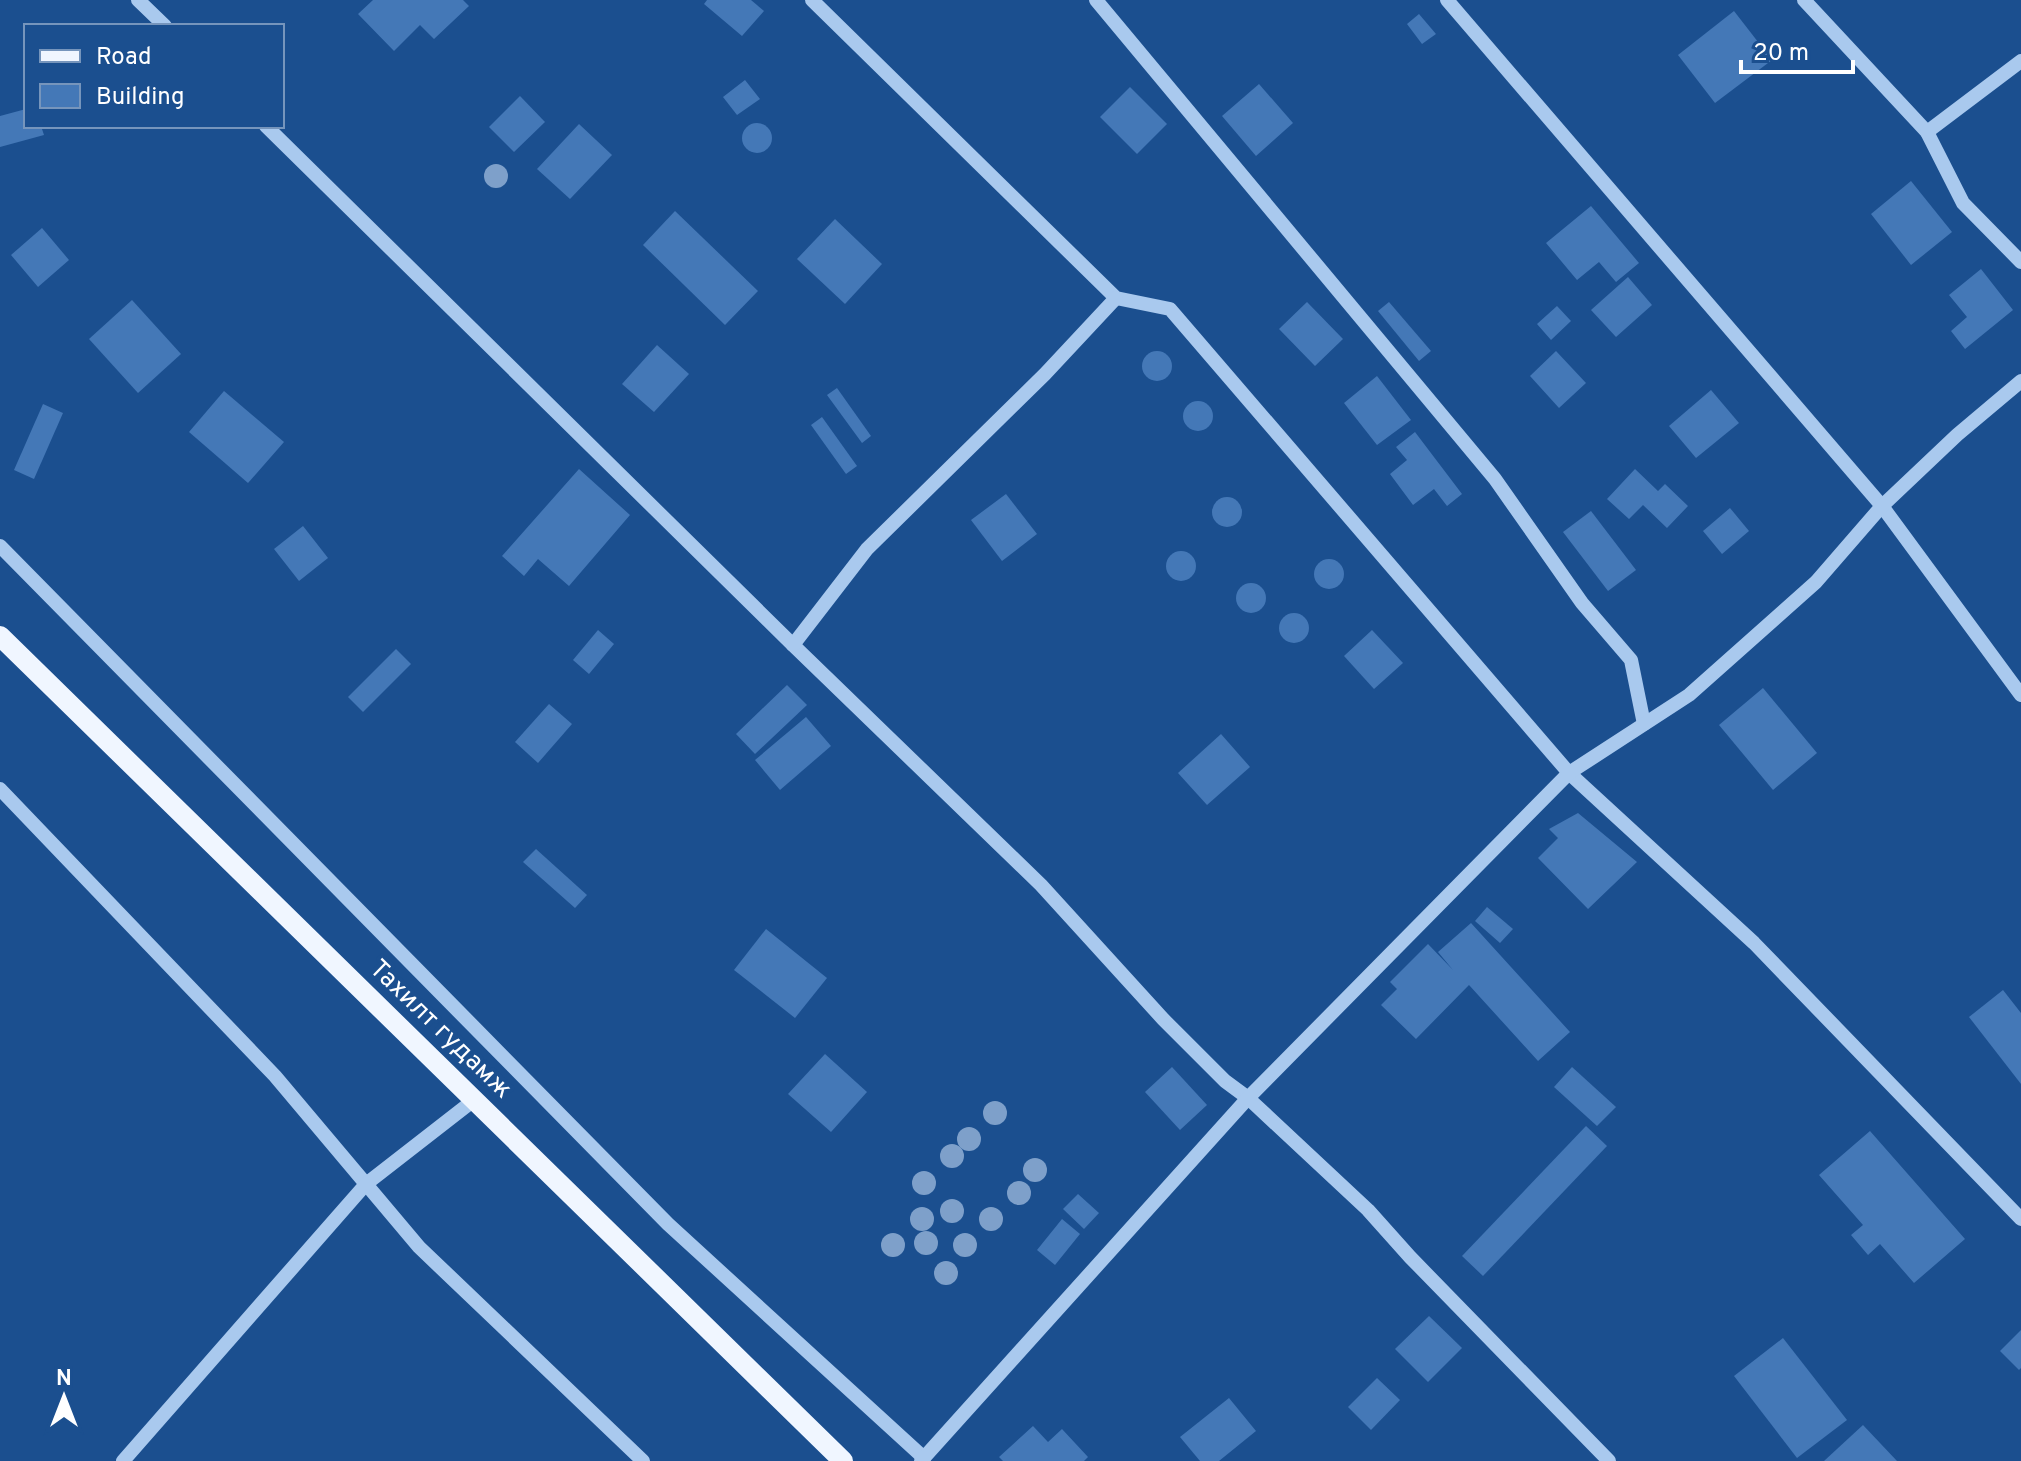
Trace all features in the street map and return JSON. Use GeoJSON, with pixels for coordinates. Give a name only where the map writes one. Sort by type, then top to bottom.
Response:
{"type":"FeatureCollection","features":[{"type":"Feature","properties":{"kind":"main road","name":"Тахилт гудамж"},"geometry":{"type":"LineString","coordinates":[[0,636],[843,1461]]}},
{"type":"Feature","properties":{"kind":"street"},"geometry":{"type":"LineString","coordinates":[[138,0],[163,24]]}},
{"type":"Feature","properties":{"kind":"street"},"geometry":{"type":"LineString","coordinates":[[812,0],[1116,298],[1170,309],[1569,773],[1754,943],[2021,1219]]}},
{"type":"Feature","properties":{"kind":"street"},"geometry":{"type":"LineString","coordinates":[[1096,0],[1495,479],[1582,603],[1631,660],[1644,724]]}},
{"type":"Feature","properties":{"kind":"street"},"geometry":{"type":"LineString","coordinates":[[1447,0],[1882,506],[2021,695]]}},
{"type":"Feature","properties":{"kind":"street"},"geometry":{"type":"LineString","coordinates":[[1804,0],[1927,132],[1963,203],[2021,262]]}},
{"type":"Feature","properties":{"kind":"street"},"geometry":{"type":"LineString","coordinates":[[1927,132],[2021,61]]}},
{"type":"Feature","properties":{"kind":"street"},"geometry":{"type":"LineString","coordinates":[[268,128],[1041,885],[1163,1019],[1225,1081],[1248,1098],[1368,1210],[1609,1461]]}},
{"type":"Feature","properties":{"kind":"street"},"geometry":{"type":"LineString","coordinates":[[793,645],[867,549],[1045,374],[1116,298]]}},
{"type":"Feature","properties":{"kind":"street"},"geometry":{"type":"LineString","coordinates":[[0,546],[668,1224],[922,1460],[1248,1098],[1569,773],[1689,695],[1816,582],[1882,506],[1957,435],[2021,381]]}},
{"type":"Feature","properties":{"kind":"street"},"geometry":{"type":"LineString","coordinates":[[0,789],[275,1076],[419,1247],[643,1461]]}},
{"type":"Feature","properties":{"kind":"street"},"geometry":{"type":"LineString","coordinates":[[123,1461],[366,1184],[474,1100]]}},
{"type":"Feature","properties":{"kind":"building"},"geometry":{"type":"Polygon","coordinates":[[[373,0],[463,0],[469,6],[434,39],[420,25],[394,51],[358,14],[373,0]]]}},
{"type":"Feature","properties":{"kind":"building"},"geometry":{"type":"Polygon","coordinates":[[[707,0],[751,0],[764,11],[742,36],[704,4],[707,0]]]}},
{"type":"Feature","properties":{"kind":"building"},"geometry":{"type":"Polygon","coordinates":[[[1734,11],[1772,60],[1715,103],[1678,55],[1734,11]]]}},
{"type":"Feature","properties":{"kind":"building"},"geometry":{"type":"Polygon","coordinates":[[[1419,14],[1436,34],[1422,44],[1407,24],[1419,14]]]}},
{"type":"Feature","properties":{"kind":"building"},"geometry":{"type":"Polygon","coordinates":[[[745,80],[760,99],[737,115],[723,97],[745,80]]]}},
{"type":"Feature","properties":{"kind":"building"},"geometry":{"type":"Polygon","coordinates":[[[1259,84],[1293,123],[1256,156],[1222,116],[1259,84]]]}},
{"type":"Feature","properties":{"kind":"building"},"geometry":{"type":"Polygon","coordinates":[[[1130,87],[1167,124],[1137,154],[1100,117],[1130,87]]]}},
{"type":"Feature","properties":{"kind":"building"},"geometry":{"type":"Polygon","coordinates":[[[520,96],[545,122],[514,152],[489,127],[520,96]]]}},
{"type":"Feature","properties":{"kind":"building"},"geometry":{"type":"Polygon","coordinates":[[[24,110],[24,128],[42,128],[44,135],[0,147],[0,116],[24,110]]]}},
{"type":"Feature","properties":{"kind":"building"},"geometry":{"type":"Polygon","coordinates":[[[757,123],[768,127],[772,138],[768,149],[757,153],[746,149],[742,138],[746,127],[757,123]]]}},
{"type":"Feature","properties":{"kind":"building"},"geometry":{"type":"Polygon","coordinates":[[[579,124],[612,155],[570,199],[537,169],[579,124]]]}},
{"type":"Feature","properties":{"kind":"building"},"geometry":{"type":"Polygon","coordinates":[[[1911,181],[1952,232],[1911,265],[1871,214],[1911,181]]]}},
{"type":"Feature","properties":{"kind":"building"},"geometry":{"type":"Polygon","coordinates":[[[1591,206],[1639,263],[1616,282],[1599,262],[1577,280],[1546,243],[1591,206]]]}},
{"type":"Feature","properties":{"kind":"building"},"geometry":{"type":"Polygon","coordinates":[[[675,211],[758,291],[725,325],[643,245],[675,211]]]}},
{"type":"Feature","properties":{"kind":"building"},"geometry":{"type":"Polygon","coordinates":[[[835,219],[882,264],[845,304],[797,259],[835,219]]]}},
{"type":"Feature","properties":{"kind":"building"},"geometry":{"type":"Polygon","coordinates":[[[42,228],[69,260],[38,287],[11,255],[42,228]]]}},
{"type":"Feature","properties":{"kind":"building"},"geometry":{"type":"Polygon","coordinates":[[[1981,269],[2013,310],[1965,349],[1951,331],[1967,317],[1949,295],[1981,269]]]}},
{"type":"Feature","properties":{"kind":"building"},"geometry":{"type":"Polygon","coordinates":[[[1628,277],[1652,305],[1616,337],[1591,310],[1628,277]]]}},
{"type":"Feature","properties":{"kind":"building"},"geometry":{"type":"Polygon","coordinates":[[[132,300],[181,354],[138,393],[89,339],[132,300]]]}},
{"type":"Feature","properties":{"kind":"building"},"geometry":{"type":"Polygon","coordinates":[[[1307,302],[1343,339],[1315,366],[1279,329],[1307,302]]]}},
{"type":"Feature","properties":{"kind":"building"},"geometry":{"type":"Polygon","coordinates":[[[1389,302],[1431,351],[1419,361],[1378,311],[1389,302]]]}},
{"type":"Feature","properties":{"kind":"building"},"geometry":{"type":"Polygon","coordinates":[[[1557,306],[1571,321],[1551,340],[1537,324],[1557,306]]]}},
{"type":"Feature","properties":{"kind":"building"},"geometry":{"type":"Polygon","coordinates":[[[657,345],[689,374],[654,412],[622,384],[657,345]]]}},
{"type":"Feature","properties":{"kind":"building"},"geometry":{"type":"Polygon","coordinates":[[[1157,351],[1168,355],[1172,366],[1168,377],[1157,381],[1146,377],[1142,366],[1146,355],[1157,351]]]}},
{"type":"Feature","properties":{"kind":"building"},"geometry":{"type":"Polygon","coordinates":[[[1556,351],[1586,383],[1559,408],[1530,376],[1556,351]]]}},
{"type":"Feature","properties":{"kind":"building"},"geometry":{"type":"Polygon","coordinates":[[[1377,376],[1411,420],[1377,445],[1344,403],[1377,376]]]}},
{"type":"Feature","properties":{"kind":"building"},"geometry":{"type":"Polygon","coordinates":[[[837,388],[871,436],[862,443],[827,395],[837,388]]]}},
{"type":"Feature","properties":{"kind":"building"},"geometry":{"type":"Polygon","coordinates":[[[1711,390],[1739,423],[1696,458],[1669,426],[1711,390]]]}},
{"type":"Feature","properties":{"kind":"building"},"geometry":{"type":"Polygon","coordinates":[[[224,391],[284,442],[248,483],[189,432],[224,391]]]}},
{"type":"Feature","properties":{"kind":"building"},"geometry":{"type":"Polygon","coordinates":[[[1198,401],[1209,405],[1213,416],[1209,427],[1198,431],[1187,427],[1183,416],[1187,405],[1198,401]]]}},
{"type":"Feature","properties":{"kind":"building"},"geometry":{"type":"Polygon","coordinates":[[[43,404],[63,413],[34,479],[14,470],[43,404]]]}},
{"type":"Feature","properties":{"kind":"building"},"geometry":{"type":"Polygon","coordinates":[[[822,417],[857,466],[846,474],[811,425],[822,417]]]}},
{"type":"Feature","properties":{"kind":"building"},"geometry":{"type":"Polygon","coordinates":[[[1415,432],[1462,494],[1447,506],[1434,489],[1413,505],[1390,474],[1407,460],[1396,447],[1415,432]]]}},
{"type":"Feature","properties":{"kind":"building"},"geometry":{"type":"Polygon","coordinates":[[[579,469],[630,515],[569,586],[538,559],[524,576],[502,556],[579,469]]]}},
{"type":"Feature","properties":{"kind":"building"},"geometry":{"type":"Polygon","coordinates":[[[1635,469],[1658,491],[1665,484],[1688,506],[1667,528],[1643,505],[1629,519],[1607,499],[1635,469]]]}},
{"type":"Feature","properties":{"kind":"building"},"geometry":{"type":"Polygon","coordinates":[[[1006,494],[1037,534],[1002,561],[971,520],[1006,494]]]}},
{"type":"Feature","properties":{"kind":"building"},"geometry":{"type":"Polygon","coordinates":[[[1227,497],[1238,501],[1242,512],[1238,523],[1227,527],[1216,523],[1212,512],[1216,501],[1227,497]]]}},
{"type":"Feature","properties":{"kind":"building"},"geometry":{"type":"Polygon","coordinates":[[[1730,508],[1749,531],[1722,554],[1703,531],[1730,508]]]}},
{"type":"Feature","properties":{"kind":"building"},"geometry":{"type":"Polygon","coordinates":[[[1591,511],[1636,570],[1608,591],[1563,532],[1591,511]]]}},
{"type":"Feature","properties":{"kind":"building"},"geometry":{"type":"Polygon","coordinates":[[[303,526],[328,558],[299,581],[274,549],[303,526]]]}},
{"type":"Feature","properties":{"kind":"building"},"geometry":{"type":"Polygon","coordinates":[[[1181,551],[1192,555],[1196,566],[1192,577],[1181,581],[1170,577],[1166,566],[1170,555],[1181,551]]]}},
{"type":"Feature","properties":{"kind":"building"},"geometry":{"type":"Polygon","coordinates":[[[1329,559],[1340,563],[1344,574],[1340,585],[1329,589],[1318,585],[1314,574],[1318,563],[1329,559]]]}},
{"type":"Feature","properties":{"kind":"building"},"geometry":{"type":"Polygon","coordinates":[[[1251,583],[1262,587],[1266,598],[1262,609],[1251,613],[1240,609],[1236,598],[1240,587],[1251,583]]]}},
{"type":"Feature","properties":{"kind":"building"},"geometry":{"type":"Polygon","coordinates":[[[1294,613],[1305,617],[1309,628],[1305,639],[1294,643],[1283,639],[1279,628],[1283,617],[1294,613]]]}},
{"type":"Feature","properties":{"kind":"building"},"geometry":{"type":"Polygon","coordinates":[[[598,630],[614,644],[589,674],[573,660],[598,630]]]}},
{"type":"Feature","properties":{"kind":"building"},"geometry":{"type":"Polygon","coordinates":[[[1372,630],[1403,663],[1374,689],[1344,656],[1372,630]]]}},
{"type":"Feature","properties":{"kind":"building"},"geometry":{"type":"Polygon","coordinates":[[[396,649],[411,664],[363,712],[348,697],[396,649]]]}},
{"type":"Feature","properties":{"kind":"building"},"geometry":{"type":"Polygon","coordinates":[[[787,685],[807,705],[755,754],[736,734],[787,685]]]}},
{"type":"Feature","properties":{"kind":"building"},"geometry":{"type":"Polygon","coordinates":[[[1763,688],[1817,753],[1773,790],[1719,725],[1763,688]]]}},
{"type":"Feature","properties":{"kind":"building"},"geometry":{"type":"Polygon","coordinates":[[[549,704],[572,724],[538,763],[515,742],[549,704]]]}},
{"type":"Feature","properties":{"kind":"building"},"geometry":{"type":"Polygon","coordinates":[[[806,717],[831,746],[780,790],[755,760],[806,717]]]}},
{"type":"Feature","properties":{"kind":"building"},"geometry":{"type":"Polygon","coordinates":[[[1221,734],[1250,767],[1207,805],[1178,773],[1221,734]]]}},
{"type":"Feature","properties":{"kind":"building"},"geometry":{"type":"Polygon","coordinates":[[[1578,813],[1637,862],[1588,909],[1538,858],[1558,838],[1549,829],[1578,813]]]}},
{"type":"Feature","properties":{"kind":"building"},"geometry":{"type":"Polygon","coordinates":[[[536,849],[587,895],[575,908],[523,862],[536,849]]]}},
{"type":"Feature","properties":{"kind":"building"},"geometry":{"type":"Polygon","coordinates":[[[1487,907],[1513,929],[1500,943],[1475,921],[1487,907]]]}},
{"type":"Feature","properties":{"kind":"building"},"geometry":{"type":"Polygon","coordinates":[[[1471,923],[1570,1032],[1538,1061],[1469,985],[1416,1039],[1381,1005],[1397,989],[1390,982],[1428,944],[1453,970],[1438,952],[1471,923]]]}},
{"type":"Feature","properties":{"kind":"building"},"geometry":{"type":"Polygon","coordinates":[[[766,929],[827,978],[795,1018],[734,970],[766,929]]]}},
{"type":"Feature","properties":{"kind":"building"},"geometry":{"type":"Polygon","coordinates":[[[2003,990],[2021,1013],[2021,1084],[1969,1017],[2003,990]]]}},
{"type":"Feature","properties":{"kind":"building"},"geometry":{"type":"Polygon","coordinates":[[[825,1054],[867,1092],[831,1132],[788,1094],[825,1054]]]}},
{"type":"Feature","properties":{"kind":"building"},"geometry":{"type":"Polygon","coordinates":[[[1172,1067],[1207,1105],[1180,1130],[1145,1092],[1172,1067]]]}},
{"type":"Feature","properties":{"kind":"building"},"geometry":{"type":"Polygon","coordinates":[[[1572,1067],[1616,1107],[1597,1126],[1554,1087],[1572,1067]]]}},
{"type":"Feature","properties":{"kind":"building"},"geometry":{"type":"Polygon","coordinates":[[[1586,1126],[1607,1146],[1483,1276],[1462,1256],[1586,1126]]]}},
{"type":"Feature","properties":{"kind":"building"},"geometry":{"type":"Polygon","coordinates":[[[1870,1131],[1965,1239],[1914,1283],[1880,1244],[1868,1255],[1851,1235],[1863,1225],[1819,1175],[1870,1131]]]}},
{"type":"Feature","properties":{"kind":"building"},"geometry":{"type":"Polygon","coordinates":[[[1078,1194],[1099,1213],[1084,1229],[1063,1209],[1078,1194]]]}},
{"type":"Feature","properties":{"kind":"building"},"geometry":{"type":"Polygon","coordinates":[[[1062,1219],[1080,1234],[1055,1265],[1037,1250],[1062,1219]]]}},
{"type":"Feature","properties":{"kind":"building"},"geometry":{"type":"Polygon","coordinates":[[[1429,1316],[1462,1348],[1428,1382],[1395,1349],[1429,1316]]]}},
{"type":"Feature","properties":{"kind":"building"},"geometry":{"type":"Polygon","coordinates":[[[2021,1330],[2021,1368],[2019,1370],[2000,1351],[2021,1330]]]}},
{"type":"Feature","properties":{"kind":"building"},"geometry":{"type":"Polygon","coordinates":[[[1783,1338],[1847,1420],[1797,1458],[1734,1376],[1783,1338]]]}},
{"type":"Feature","properties":{"kind":"building"},"geometry":{"type":"Polygon","coordinates":[[[1377,1378],[1400,1400],[1371,1430],[1348,1407],[1377,1378]]]}},
{"type":"Feature","properties":{"kind":"building"},"geometry":{"type":"Polygon","coordinates":[[[1229,1398],[1256,1431],[1219,1461],[1200,1461],[1180,1437],[1229,1398]]]}},
{"type":"Feature","properties":{"kind":"building"},"geometry":{"type":"Polygon","coordinates":[[[1863,1425],[1897,1461],[1824,1461],[1863,1425]]]}},
{"type":"Feature","properties":{"kind":"building"},"geometry":{"type":"Polygon","coordinates":[[[1033,1426],[1048,1442],[1062,1429],[1088,1457],[1084,1461],[1003,1461],[999,1457],[1033,1426]]]}}]}
